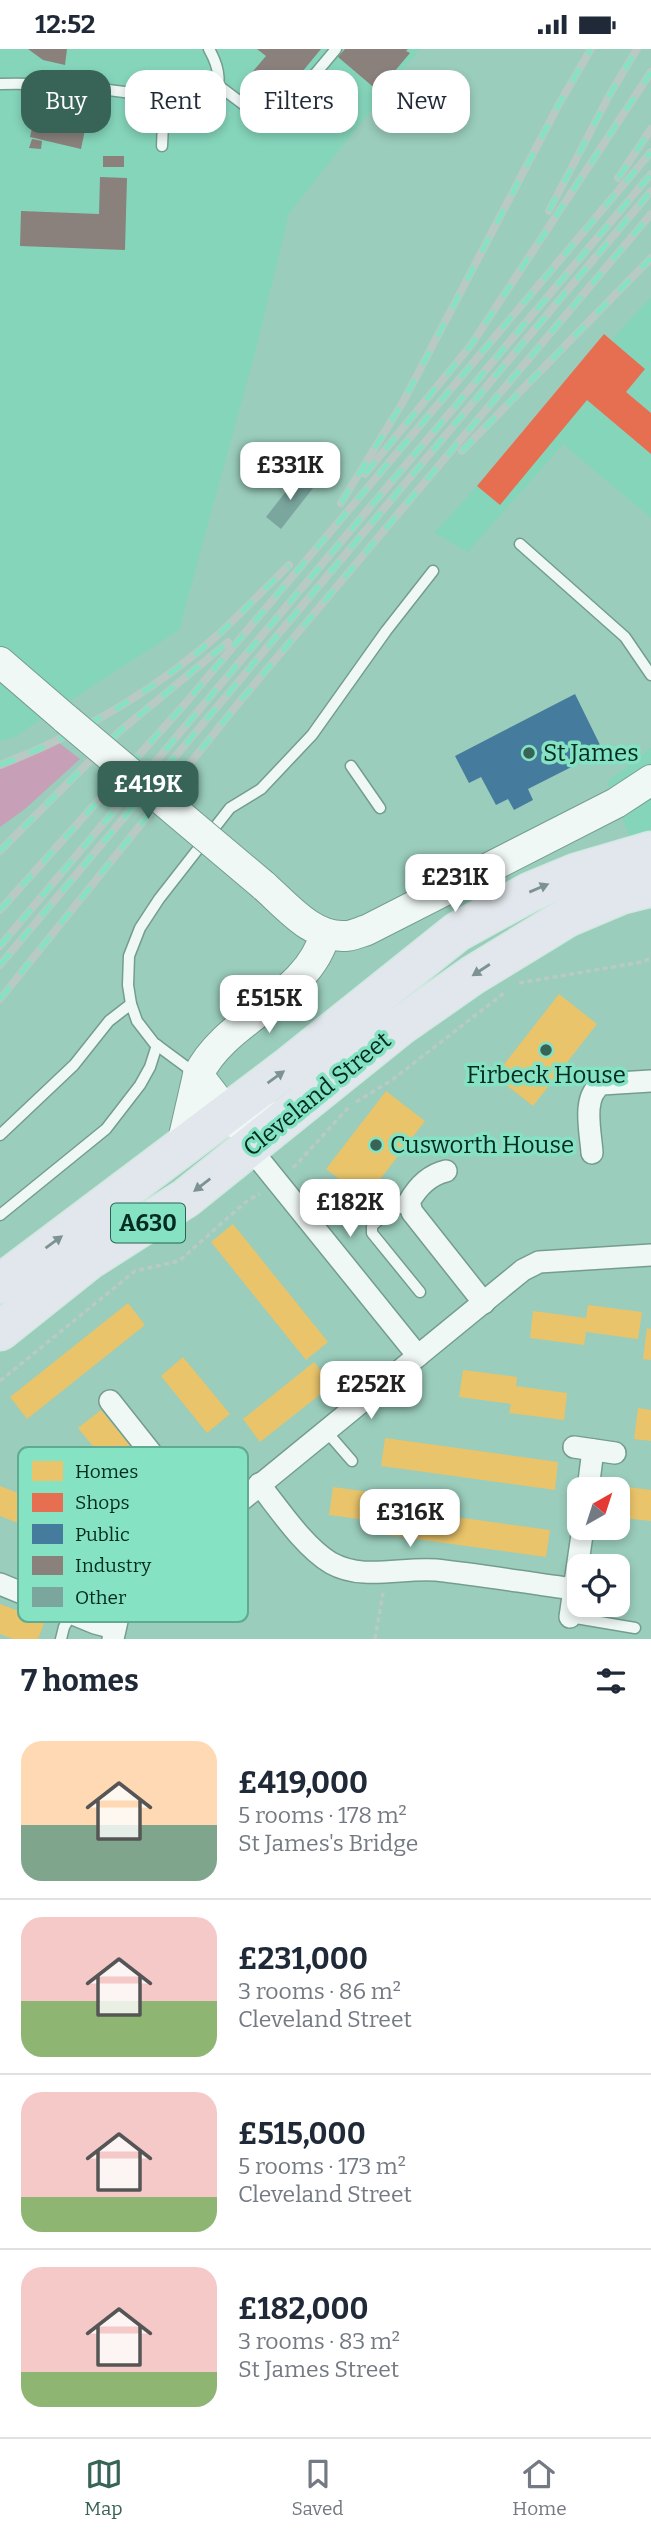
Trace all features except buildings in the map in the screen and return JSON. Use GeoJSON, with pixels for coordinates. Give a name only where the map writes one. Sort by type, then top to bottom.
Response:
{"type":"FeatureCollection","features":[{"type":"Feature","properties":{"kind":"highway","name":"Cleveland Street"},"geometry":{"type":"LineString","coordinates":[[0,1284],[287,1068],[466,926],[530,892],[576,873],[651,851]]}},
{"type":"Feature","properties":{"kind":"highway","name":"Cleveland Street"},"geometry":{"type":"LineString","coordinates":[[0,1331],[89,1260],[186,1198],[400,1026],[519,946],[592,905],[651,887]]}},
{"type":"Feature","properties":{"kind":"street"},"geometry":{"type":"LineString","coordinates":[[0,662],[304,922],[325,934],[345,936],[367,930],[616,803],[651,780]]}},
{"type":"Feature","properties":{"kind":"street"},"geometry":{"type":"LineString","coordinates":[[181,1149],[198,1075],[205,1060],[307,971],[320,951],[325,934]]}},
{"type":"Feature","properties":{"kind":"street"},"geometry":{"type":"LineString","coordinates":[[198,1075],[235,1123],[248,1127],[293,1112]]}},
{"type":"Feature","properties":{"kind":"street"},"geometry":{"type":"LineString","coordinates":[[592,1153],[589,1103],[596,1087],[602,1084],[651,1081]]}},
{"type":"Feature","properties":{"kind":"street"},"geometry":{"type":"LineString","coordinates":[[250,1148],[418,1356]]}},
{"type":"Feature","properties":{"kind":"street"},"geometry":{"type":"LineString","coordinates":[[446,1171],[435,1174],[424,1182],[414,1193],[409,1202],[410,1206],[484,1303]]}},
{"type":"Feature","properties":{"kind":"street"},"geometry":{"type":"LineString","coordinates":[[248,1493],[523,1270],[539,1262],[651,1255]]}},
{"type":"Feature","properties":{"kind":"street"},"geometry":{"type":"LineString","coordinates":[[110,1401],[146,1447]]}},
{"type":"Feature","properties":{"kind":"street"},"geometry":{"type":"LineString","coordinates":[[586,1477],[583,1449],[615,1453]]}},
{"type":"Feature","properties":{"kind":"street"},"geometry":{"type":"LineString","coordinates":[[259,1484],[316,1553],[333,1564],[348,1569],[387,1572],[434,1570],[567,1588]]}},
{"type":"Feature","properties":{"kind":"street"},"geometry":{"type":"LineString","coordinates":[[0,1584],[18,1591]]}},
{"type":"Feature","properties":{"kind":"street"},"geometry":{"type":"LineString","coordinates":[[88,1622],[113,1634]]}},
{"type":"Feature","properties":{"kind":"lane"},"geometry":{"type":"LineString","coordinates":[[209,49],[218,70]]}},
{"type":"Feature","properties":{"kind":"lane"},"geometry":{"type":"LineString","coordinates":[[318,70],[336,49]]}},
{"type":"Feature","properties":{"kind":"lane"},"geometry":{"type":"LineString","coordinates":[[0,84],[38,83],[125,94]]}},
{"type":"Feature","properties":{"kind":"lane"},"geometry":{"type":"LineString","coordinates":[[162,133],[162,146]]}},
{"type":"Feature","properties":{"kind":"lane"},"geometry":{"type":"LineString","coordinates":[[520,544],[625,637],[651,675]]}},
{"type":"Feature","properties":{"kind":"lane"},"geometry":{"type":"LineString","coordinates":[[198,1075],[157,1045],[137,1021],[128,985],[129,956],[141,928],[159,899],[230,807],[261,789],[312,735],[386,631],[433,571]]}},
{"type":"Feature","properties":{"kind":"lane"},"geometry":{"type":"LineString","coordinates":[[351,766],[380,808]]}},
{"type":"Feature","properties":{"kind":"lane"},"geometry":{"type":"LineString","coordinates":[[0,1135],[74,1065],[109,1021],[131,1004]]}},
{"type":"Feature","properties":{"kind":"lane"},"geometry":{"type":"LineString","coordinates":[[0,1215],[106,1129],[140,1086],[157,1045]]}},
{"type":"Feature","properties":{"kind":"lane"},"geometry":{"type":"LineString","coordinates":[[410,1206],[390,1210],[372,1226],[372,1233],[420,1292]]}},
{"type":"Feature","properties":{"kind":"lane"},"geometry":{"type":"LineString","coordinates":[[326,1431],[352,1461]]}},
{"type":"Feature","properties":{"kind":"lane"},"geometry":{"type":"LineString","coordinates":[[570,1617],[635,1628]]}},
{"type":"Feature","properties":{"kind":"path"},"geometry":{"type":"LineString","coordinates":[[517,983],[642,962],[651,958]]}},
{"type":"Feature","properties":{"kind":"path"},"geometry":{"type":"LineString","coordinates":[[0,1381],[135,1271],[179,1261],[248,1201],[279,1184],[351,1105],[392,1080],[506,991]]}},
{"type":"Feature","properties":{"kind":"path"},"geometry":{"type":"LineString","coordinates":[[374,1639],[387,1572]]}},
{"type":"Feature","properties":{"kind":"shaded area"},"geometry":{"type":"Polygon","coordinates":[[[0,49],[420,49],[403,70],[372,70],[372,109],[358,127],[358,70],[240,70],[240,133],[353,133],[289,213],[257,345],[179,630],[14,737],[0,741],[0,49]]]}},
{"type":"Feature","properties":{"kind":"shaded area"},"geometry":{"type":"Polygon","coordinates":[[[651,297],[651,518],[563,444],[468,552],[434,533],[651,297]]]}},
{"type":"Feature","properties":{"kind":"shaded area"},"geometry":{"type":"Polygon","coordinates":[[[59,743],[80,759],[25,809],[0,827],[0,767],[59,743]]]}},
{"type":"Feature","properties":{"kind":"shaded area"},"geometry":{"type":"Polygon","coordinates":[[[651,748],[651,887],[607,782],[651,748]]]}},
{"type":"Feature","properties":{"kind":"railway"},"geometry":{"type":"LineString","coordinates":[[341,503],[403,402],[559,104],[591,49]]}},
{"type":"Feature","properties":{"kind":"railway"},"geometry":{"type":"LineString","coordinates":[[549,211],[610,94],[637,49]]}},
{"type":"Feature","properties":{"kind":"railway"},"geometry":{"type":"LineString","coordinates":[[365,474],[471,345],[651,72]]}},
{"type":"Feature","properties":{"kind":"railway"},"geometry":{"type":"LineString","coordinates":[[618,178],[651,129]]}},
{"type":"Feature","properties":{"kind":"railway"},"geometry":{"type":"LineString","coordinates":[[0,910],[184,705],[651,152]]}},
{"type":"Feature","properties":{"kind":"railway"},"geometry":{"type":"LineString","coordinates":[[0,946],[651,174]]}},
{"type":"Feature","properties":{"kind":"railway"},"geometry":{"type":"LineString","coordinates":[[0,965],[651,191]]}},
{"type":"Feature","properties":{"kind":"railway"},"geometry":{"type":"LineString","coordinates":[[0,999],[241,700],[651,214]]}},
{"type":"Feature","properties":{"kind":"railway"},"geometry":{"type":"LineString","coordinates":[[462,451],[651,258]]}},
{"type":"Feature","properties":{"kind":"railway"},"geometry":{"type":"LineString","coordinates":[[0,765],[88,725],[143,692],[220,633],[289,565]]}},
{"type":"Feature","properties":{"kind":"railway"},"geometry":{"type":"LineString","coordinates":[[0,851],[120,731],[228,642]]}},
{"type":"Feature","properties":{"kind":"place","name":"St James"},"geometry":{"type":"Point","coordinates":[529,753]}},
{"type":"Feature","properties":{"kind":"place","name":"Firbeck House"},"geometry":{"type":"Point","coordinates":[546,1050]}},
{"type":"Feature","properties":{"kind":"place","name":"Cusworth House"},"geometry":{"type":"Point","coordinates":[376,1145]}}]}
